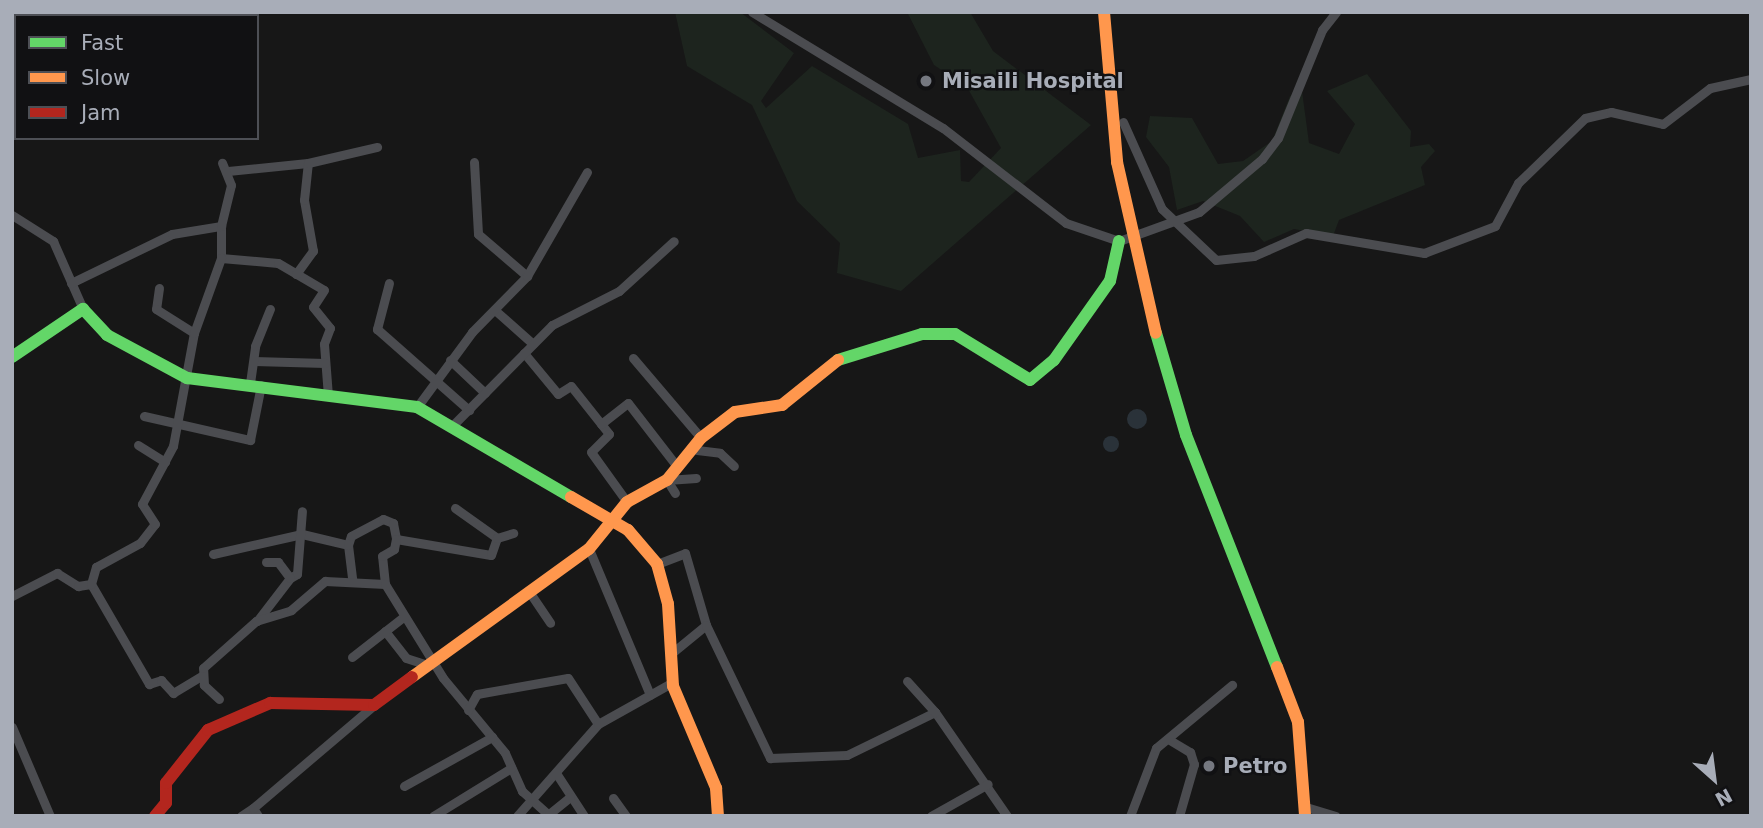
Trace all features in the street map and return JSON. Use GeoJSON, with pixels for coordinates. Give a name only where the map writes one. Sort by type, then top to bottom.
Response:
{"type":"FeatureCollection","features":[{"type":"Feature","properties":{"kind":"street"},"geometry":{"type":"LineString","coordinates":[[752,12],[943,128],[1066,223],[1119,241],[1174,223],[1209,204],[1278,138],[1336,12]]}},
{"type":"Feature","properties":{"kind":"street"},"geometry":{"type":"LineString","coordinates":[[1104,12],[1117,162],[1132,237],[1186,435],[1298,722],[1305,811],[1336,816]]}},
{"type":"Feature","properties":{"kind":"street"},"geometry":{"type":"LineString","coordinates":[[1123,122],[1137,162],[1174,223],[1225,261],[1254,256],[1306,233],[1424,253],[1495,226],[1518,183],[1585,118],[1611,112],[1663,124],[1710,88],[1751,79]]}},
{"type":"Feature","properties":{"kind":"street"},"geometry":{"type":"LineString","coordinates":[[302,510],[297,574],[290,578],[256,621],[215,654],[201,676],[173,693],[161,680],[149,684],[91,584],[96,568],[140,544],[155,524],[141,509],[165,462],[177,426],[194,333],[220,258],[221,226],[229,212],[225,167],[308,163],[377,147]]}},
{"type":"Feature","properties":{"kind":"street"},"geometry":{"type":"LineString","coordinates":[[474,162],[478,233],[527,276]]}},
{"type":"Feature","properties":{"kind":"street"},"geometry":{"type":"LineString","coordinates":[[296,274],[313,251],[305,219],[308,163]]}},
{"type":"Feature","properties":{"kind":"street"},"geometry":{"type":"LineString","coordinates":[[417,407],[450,360],[497,312],[527,276],[587,172]]}},
{"type":"Feature","properties":{"kind":"street"},"geometry":{"type":"LineString","coordinates":[[12,215],[53,241],[82,309],[107,335],[187,378],[256,384],[417,407],[615,523],[657,564],[673,652],[673,682],[716,788],[718,816]]}},
{"type":"Feature","properties":{"kind":"street"},"geometry":{"type":"LineString","coordinates":[[71,283],[172,234],[221,226]]}},
{"type":"Feature","properties":{"kind":"street"},"geometry":{"type":"LineString","coordinates":[[452,426],[552,325],[625,287],[674,241]]}},
{"type":"Feature","properties":{"kind":"street"},"geometry":{"type":"LineString","coordinates":[[667,480],[676,465],[735,412],[782,405],[840,359],[922,334],[955,334],[1030,380],[1054,359],[1110,281],[1119,241]]}},
{"type":"Feature","properties":{"kind":"street"},"geometry":{"type":"LineString","coordinates":[[220,258],[256,258],[296,274],[324,290],[313,307],[330,328],[325,363],[328,396]]}},
{"type":"Feature","properties":{"kind":"street"},"geometry":{"type":"LineString","coordinates":[[389,283],[377,329],[469,410]]}},
{"type":"Feature","properties":{"kind":"street"},"geometry":{"type":"LineString","coordinates":[[159,289],[156,309],[194,333]]}},
{"type":"Feature","properties":{"kind":"street"},"geometry":{"type":"LineString","coordinates":[[12,358],[82,309]]}},
{"type":"Feature","properties":{"kind":"street"},"geometry":{"type":"LineString","coordinates":[[144,416],[177,426],[250,440],[256,384],[254,361],[270,309]]}},
{"type":"Feature","properties":{"kind":"street"},"geometry":{"type":"LineString","coordinates":[[497,312],[533,344]]}},
{"type":"Feature","properties":{"kind":"street"},"geometry":{"type":"LineString","coordinates":[[524,353],[558,394],[571,386],[609,434],[591,452],[627,502]]}},
{"type":"Feature","properties":{"kind":"street"},"geometry":{"type":"LineString","coordinates":[[634,358],[699,444],[720,453],[734,466]]}},
{"type":"Feature","properties":{"kind":"street"},"geometry":{"type":"LineString","coordinates":[[450,360],[485,393]]}},
{"type":"Feature","properties":{"kind":"street"},"geometry":{"type":"LineString","coordinates":[[254,361],[325,363]]}},
{"type":"Feature","properties":{"kind":"street"},"geometry":{"type":"LineString","coordinates":[[601,424],[628,403],[676,465]]}},
{"type":"Feature","properties":{"kind":"street"},"geometry":{"type":"LineString","coordinates":[[138,444],[165,462]]}},
{"type":"Feature","properties":{"kind":"street"},"geometry":{"type":"LineString","coordinates":[[242,816],[255,812],[373,705],[434,665],[477,625],[530,593],[589,549],[615,523],[627,502],[667,480],[696,478]]}},
{"type":"Feature","properties":{"kind":"street"},"geometry":{"type":"LineString","coordinates":[[667,480],[675,493]]}},
{"type":"Feature","properties":{"kind":"street"},"geometry":{"type":"LineString","coordinates":[[455,509],[497,538]]}},
{"type":"Feature","properties":{"kind":"street"},"geometry":{"type":"LineString","coordinates":[[352,580],[348,545],[351,536],[383,519],[393,523],[396,539],[394,549],[382,556],[385,584],[402,618],[468,710],[492,737],[522,790],[535,798],[550,815],[570,797]]}},
{"type":"Feature","properties":{"kind":"street"},"geometry":{"type":"LineString","coordinates":[[497,538],[513,533]]}},
{"type":"Feature","properties":{"kind":"street"},"geometry":{"type":"LineString","coordinates":[[213,554],[302,534],[348,545]]}},
{"type":"Feature","properties":{"kind":"street"},"geometry":{"type":"LineString","coordinates":[[396,539],[491,555],[497,538]]}},
{"type":"Feature","properties":{"kind":"street"},"geometry":{"type":"LineString","coordinates":[[589,549],[650,695]]}},
{"type":"Feature","properties":{"kind":"street"},"geometry":{"type":"LineString","coordinates":[[657,564],[685,553],[706,625],[770,758],[847,755],[935,712]]}},
{"type":"Feature","properties":{"kind":"street"},"geometry":{"type":"LineString","coordinates":[[266,562],[278,562],[290,578]]}},
{"type":"Feature","properties":{"kind":"street"},"geometry":{"type":"LineString","coordinates":[[12,596],[57,573],[78,586],[91,584]]}},
{"type":"Feature","properties":{"kind":"street"},"geometry":{"type":"LineString","coordinates":[[256,621],[300,605],[324,581],[352,580],[385,584]]}},
{"type":"Feature","properties":{"kind":"street"},"geometry":{"type":"LineString","coordinates":[[530,593],[550,623]]}},
{"type":"Feature","properties":{"kind":"street"},"geometry":{"type":"LineString","coordinates":[[352,657],[402,618]]}},
{"type":"Feature","properties":{"kind":"street"},"geometry":{"type":"LineString","coordinates":[[673,652],[706,625]]}},
{"type":"Feature","properties":{"kind":"street"},"geometry":{"type":"LineString","coordinates":[[385,631],[406,658],[434,665]]}},
{"type":"Feature","properties":{"kind":"street"},"geometry":{"type":"LineString","coordinates":[[201,676],[219,699]]}},
{"type":"Feature","properties":{"kind":"street"},"geometry":{"type":"LineString","coordinates":[[468,710],[477,694],[568,678],[598,724]]}},
{"type":"Feature","properties":{"kind":"street"},"geometry":{"type":"LineString","coordinates":[[907,681],[935,712],[988,784],[1007,816]]}},
{"type":"Feature","properties":{"kind":"street"},"geometry":{"type":"LineString","coordinates":[[517,816],[598,724],[673,682]]}},
{"type":"Feature","properties":{"kind":"street"},"geometry":{"type":"LineString","coordinates":[[1130,816],[1149,762],[1168,739],[1232,685]]}},
{"type":"Feature","properties":{"kind":"street"},"geometry":{"type":"LineString","coordinates":[[155,816],[166,803],[166,783],[211,728],[270,704],[373,705]]}},
{"type":"Feature","properties":{"kind":"street"},"geometry":{"type":"LineString","coordinates":[[12,727],[50,816]]}},
{"type":"Feature","properties":{"kind":"street"},"geometry":{"type":"LineString","coordinates":[[404,786],[492,737]]}},
{"type":"Feature","properties":{"kind":"street"},"geometry":{"type":"LineString","coordinates":[[1168,739],[1190,752],[1194,764],[1179,816]]}},
{"type":"Feature","properties":{"kind":"street"},"geometry":{"type":"LineString","coordinates":[[433,816],[511,768]]}},
{"type":"Feature","properties":{"kind":"street"},"geometry":{"type":"LineString","coordinates":[[556,773],[567,782],[570,797],[584,816]]}},
{"type":"Feature","properties":{"kind":"street"},"geometry":{"type":"LineString","coordinates":[[931,816],[988,784]]}},
{"type":"Feature","properties":{"kind":"street"},"geometry":{"type":"LineString","coordinates":[[613,798],[626,816]]}},
{"type":"Feature","properties":{"kind":"shaded area"},"geometry":{"type":"Polygon","coordinates":[[[675,12],[740,12],[794,53],[761,101],[766,108],[812,66],[908,124],[918,158],[960,150],[961,181],[969,182],[1001,148],[967,87],[934,65],[907,12],[970,12],[993,51],[1091,125],[901,291],[837,273],[840,243],[797,201],[752,105],[687,66],[675,12]]]}},
{"type":"Feature","properties":{"kind":"shaded area"},"geometry":{"type":"Polygon","coordinates":[[[1367,74],[1411,131],[1410,147],[1429,144],[1435,151],[1421,167],[1425,185],[1339,220],[1333,236],[1294,229],[1264,242],[1240,216],[1203,201],[1177,210],[1169,167],[1146,137],[1150,116],[1192,118],[1218,164],[1243,161],[1272,141],[1290,96],[1302,91],[1309,143],[1339,154],[1355,124],[1327,91],[1367,74]]]}},
{"type":"Feature","properties":{"kind":"shaded area"},"geometry":{"type":"Polygon","coordinates":[[[1137,409],[1144,412],[1147,419],[1144,426],[1137,429],[1130,426],[1127,419],[1130,412],[1137,409]]]}},
{"type":"Feature","properties":{"kind":"shaded area"},"geometry":{"type":"Polygon","coordinates":[[[1111,436],[1117,438],[1117,450],[1111,452],[1105,450],[1103,444],[1105,438],[1111,436]]]}},
{"type":"Feature","properties":{"kind":"traffic: fast"},"geometry":{"type":"LineString","coordinates":[[838,360],[922,334],[955,334],[1030,380],[1054,360],[1110,281],[1119,241]]}},
{"type":"Feature","properties":{"kind":"traffic: fast"},"geometry":{"type":"LineString","coordinates":[[12,357],[83,309],[107,335],[187,378],[417,407],[571,497]]}},
{"type":"Feature","properties":{"kind":"traffic: fast"},"geometry":{"type":"LineString","coordinates":[[1156,333],[1186,435],[1277,667]]}},
{"type":"Feature","properties":{"kind":"traffic: slow"},"geometry":{"type":"LineString","coordinates":[[1104,12],[1117,162],[1156,333]]}},
{"type":"Feature","properties":{"kind":"traffic: slow"},"geometry":{"type":"LineString","coordinates":[[412,677],[589,549],[627,502],[667,480],[701,438],[735,412],[782,405],[838,360]]}},
{"type":"Feature","properties":{"kind":"traffic: slow"},"geometry":{"type":"LineString","coordinates":[[571,497],[628,530],[657,564],[668,604],[673,686],[716,788],[718,816]]}},
{"type":"Feature","properties":{"kind":"traffic: slow"},"geometry":{"type":"LineString","coordinates":[[1277,667],[1298,722],[1305,816]]}},
{"type":"Feature","properties":{"kind":"traffic: jam"},"geometry":{"type":"LineString","coordinates":[[155,816],[166,803],[166,783],[208,730],[270,703],[374,705],[412,677]]}},
{"type":"Feature","properties":{"kind":"place","name":"Misaili Hospital"},"geometry":{"type":"Point","coordinates":[926,81]}},
{"type":"Feature","properties":{"kind":"place","name":"Petro"},"geometry":{"type":"Point","coordinates":[1209,766]}}]}
